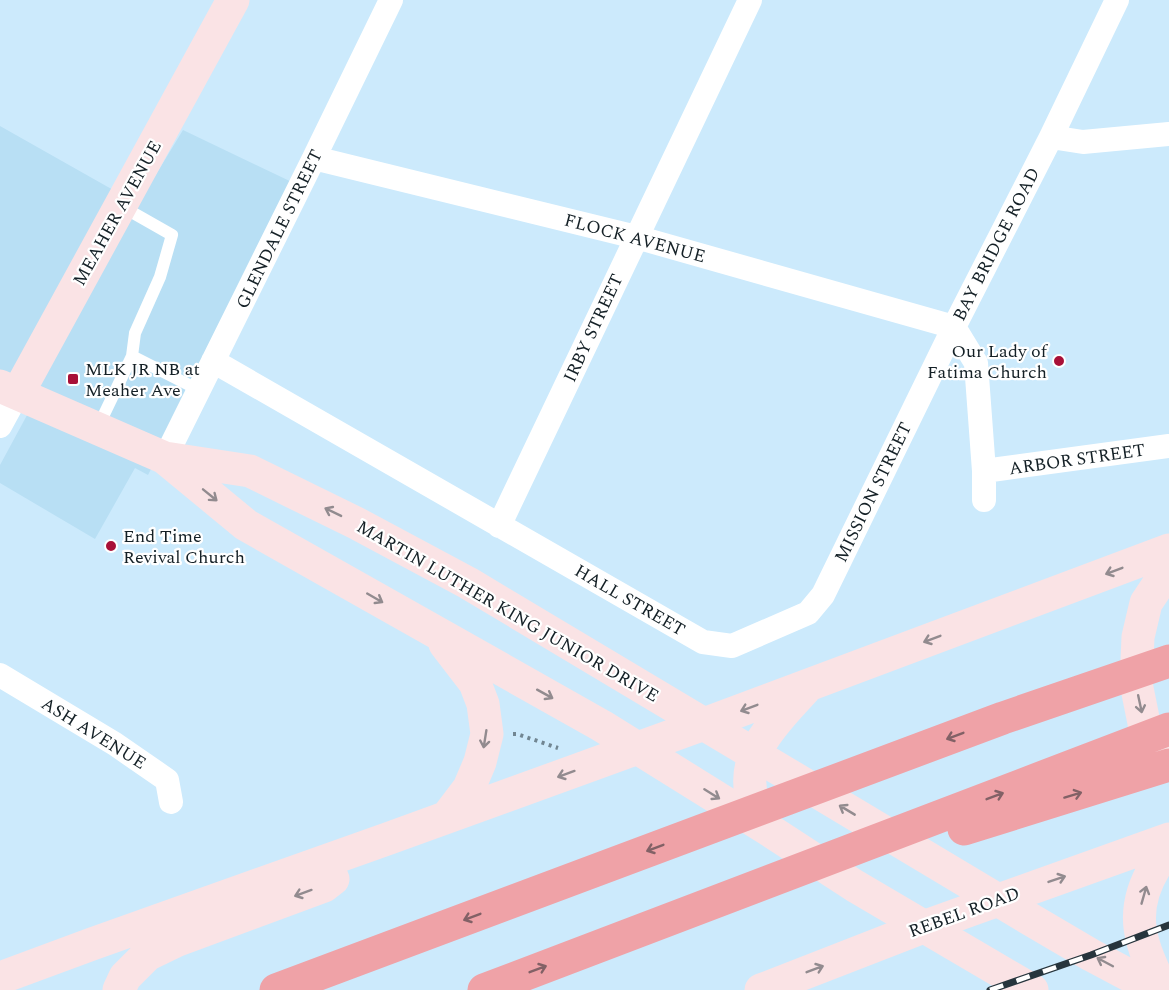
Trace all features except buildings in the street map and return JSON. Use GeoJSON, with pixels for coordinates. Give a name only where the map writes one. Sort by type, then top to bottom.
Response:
{"type":"FeatureCollection","features":[{"type":"Feature","properties":{"kind":"highway"},"geometry":{"type":"LineString","coordinates":[[1003,718],[1169,642]]}},
{"type":"Feature","properties":{"kind":"highway"},"geometry":{"type":"LineString","coordinates":[[276,990],[1003,718],[1169,661]]}},
{"type":"Feature","properties":{"kind":"highway"},"geometry":{"type":"LineString","coordinates":[[484,990],[1169,729]]}},
{"type":"Feature","properties":{"kind":"highway"},"geometry":{"type":"LineString","coordinates":[[656,925],[1169,765]]}},
{"type":"Feature","properties":{"kind":"street","name":"MEAHER AVENUE"},"geometry":{"type":"LineString","coordinates":[[0,426],[9,389],[120,206],[233,0]]}},
{"type":"Feature","properties":{"kind":"street","name":"GLENDALE STREET"},"geometry":{"type":"LineString","coordinates":[[165,458],[391,0]]}},
{"type":"Feature","properties":{"kind":"street","name":"IRBY STREET"},"geometry":{"type":"LineString","coordinates":[[499,526],[750,0]]}},
{"type":"Feature","properties":{"kind":"street","name":"BAY BRIDGE ROAD"},"geometry":{"type":"LineString","coordinates":[[984,500],[976,363],[954,327],[1051,137],[1117,0]]}},
{"type":"Feature","properties":{"kind":"street"},"geometry":{"type":"LineString","coordinates":[[1051,137],[1083,142],[1169,134]]}},
{"type":"Feature","properties":{"kind":"street","name":"FLOCK AVENUE"},"geometry":{"type":"LineString","coordinates":[[314,158],[636,237],[954,327]]}},
{"type":"Feature","properties":{"kind":"street","name":"MISSION STREET"},"geometry":{"type":"LineString","coordinates":[[766,631],[808,613],[823,595],[954,327]]}},
{"type":"Feature","properties":{"kind":"street","name":"HALL STREET"},"geometry":{"type":"LineString","coordinates":[[213,361],[703,642],[732,646],[766,631]]}},
{"type":"Feature","properties":{"kind":"street"},"geometry":{"type":"LineString","coordinates":[[9,389],[165,458],[246,525],[602,726],[855,886],[1032,990]]}},
{"type":"Feature","properties":{"kind":"street","name":"ARBOR STREET"},"geometry":{"type":"LineString","coordinates":[[984,471],[1169,447]]}},
{"type":"Feature","properties":{"kind":"street","name":"MARTIN LUTHER KING JUNIOR DRIVE"},"geometry":{"type":"LineString","coordinates":[[165,458],[250,471],[356,522],[468,583],[997,900],[1091,955],[1157,990]]}},
{"type":"Feature","properties":{"kind":"street"},"geometry":{"type":"LineString","coordinates":[[0,978],[704,724],[1169,550]]}},
{"type":"Feature","properties":{"kind":"street"},"geometry":{"type":"LineString","coordinates":[[1169,571],[1146,603],[1138,637],[1136,683],[1144,723],[1169,756]]}},
{"type":"Feature","properties":{"kind":"street"},"geometry":{"type":"LineString","coordinates":[[437,633],[475,683],[483,704],[487,734],[480,762],[469,788],[447,817]]}},
{"type":"Feature","properties":{"kind":"street","name":"ASH AVENUE"},"geometry":{"type":"LineString","coordinates":[[0,675],[115,744],[167,780],[171,802]]}},
{"type":"Feature","properties":{"kind":"street"},"geometry":{"type":"LineString","coordinates":[[769,830],[754,802],[751,791],[749,779],[754,756],[769,730],[808,685]]}},
{"type":"Feature","properties":{"kind":"street"},"geometry":{"type":"LineString","coordinates":[[119,990],[125,977],[147,955],[178,940],[324,886],[387,839]]}},
{"type":"Feature","properties":{"kind":"street","name":"REBEL ROAD"},"geometry":{"type":"LineString","coordinates":[[760,990],[923,927],[1169,839]]}},
{"type":"Feature","properties":{"kind":"street"},"geometry":{"type":"LineString","coordinates":[[1163,990],[1149,962],[1140,936],[1139,915],[1144,891],[1155,867],[1169,849]]}},
{"type":"Feature","properties":{"kind":"lane"},"geometry":{"type":"LineString","coordinates":[[97,428],[132,356],[135,333],[160,277],[172,234],[120,206]]}},
{"type":"Feature","properties":{"kind":"lane"},"geometry":{"type":"LineString","coordinates":[[132,356],[199,390]]}},
{"type":"Feature","properties":{"kind":"path"},"geometry":{"type":"LineString","coordinates":[[509,734],[517,734],[566,751]]}},
{"type":"Feature","properties":{"kind":"shaded area"},"geometry":{"type":"Polygon","coordinates":[[[0,126],[138,204],[183,130],[296,184],[148,475],[135,468],[95,539],[0,483],[0,465],[39,393],[0,378],[0,126]]]}},
{"type":"Feature","properties":{"kind":"railway"},"geometry":{"type":"LineString","coordinates":[[990,990],[1169,925]]}},
{"type":"Feature","properties":{"kind":"place","name":"Our Lady of Fatima Church"},"geometry":{"type":"Point","coordinates":[1059,361]}},
{"type":"Feature","properties":{"kind":"place","name":"MLK JR NB at Meaher Ave"},"geometry":{"type":"Point","coordinates":[73,379]}},
{"type":"Feature","properties":{"kind":"place","name":"End Time Revival Church"},"geometry":{"type":"Point","coordinates":[111,546]}}]}
